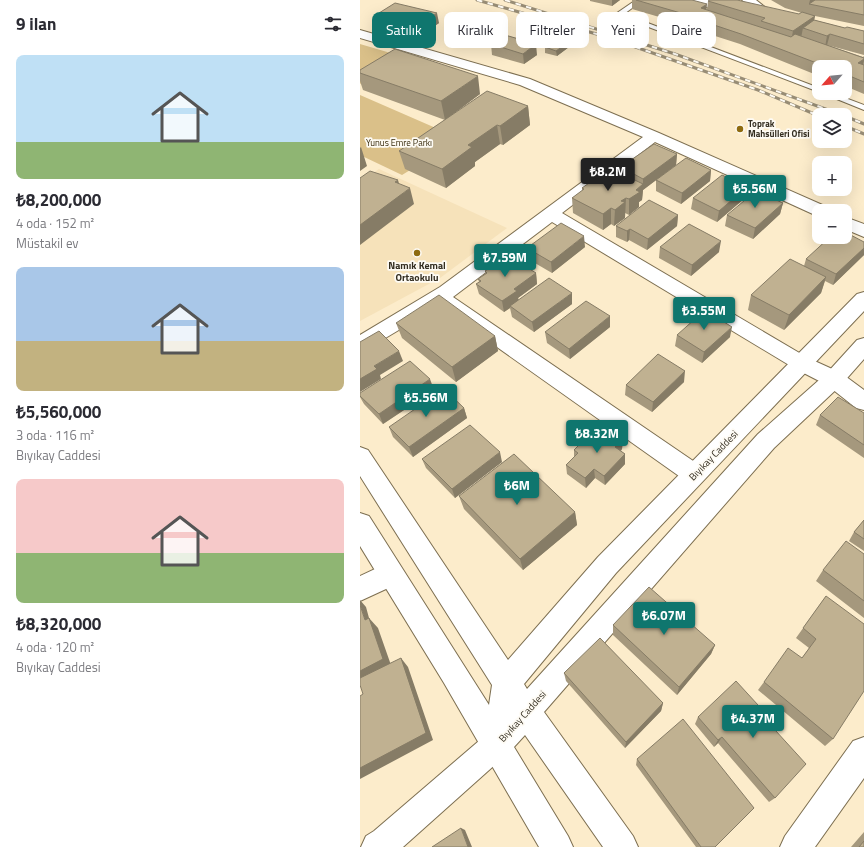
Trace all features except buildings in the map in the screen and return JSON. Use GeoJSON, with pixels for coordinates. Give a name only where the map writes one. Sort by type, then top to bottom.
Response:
{"type":"FeatureCollection","features":[{"type":"Feature","properties":{"kind":"street"},"geometry":{"type":"LineString","coordinates":[[690,0],[786,19]]}},
{"type":"Feature","properties":{"kind":"street"},"geometry":{"type":"LineString","coordinates":[[748,0],[770,16]]}},
{"type":"Feature","properties":{"kind":"street"},"geometry":{"type":"LineString","coordinates":[[360,34],[525,82],[654,136],[812,207]]}},
{"type":"Feature","properties":{"kind":"street"},"geometry":{"type":"LineString","coordinates":[[360,344],[439,296],[654,136]]}},
{"type":"Feature","properties":{"kind":"street"},"geometry":{"type":"LineString","coordinates":[[551,214],[802,363],[834,379],[864,402]]}},
{"type":"Feature","properties":{"kind":"street"},"geometry":{"type":"LineString","coordinates":[[852,225],[864,231]]}},
{"type":"Feature","properties":{"kind":"street"},"geometry":{"type":"LineString","coordinates":[[439,296],[694,474]]}},
{"type":"Feature","properties":{"kind":"street","name":"Bıyıkay Caddesi"},"geometry":{"type":"LineString","coordinates":[[497,744],[508,682],[607,565],[864,299]]}},
{"type":"Feature","properties":{"kind":"street","name":"Bıyıkay Caddesi"},"geometry":{"type":"LineString","coordinates":[[497,744],[766,441],[834,379],[864,345]]}},
{"type":"Feature","properties":{"kind":"street"},"geometry":{"type":"LineString","coordinates":[[360,457],[508,682],[526,712],[622,847]]}},
{"type":"Feature","properties":{"kind":"street"},"geometry":{"type":"LineString","coordinates":[[360,524],[497,744],[557,847]]}},
{"type":"Feature","properties":{"kind":"street"},"geometry":{"type":"LineString","coordinates":[[360,589],[390,574]]}},
{"type":"Feature","properties":{"kind":"street"},"geometry":{"type":"LineString","coordinates":[[377,847],[385,842],[497,744]]}},
{"type":"Feature","properties":{"kind":"street"},"geometry":{"type":"LineString","coordinates":[[796,847],[864,752]]}},
{"type":"Feature","properties":{"kind":"lane"},"geometry":{"type":"LineString","coordinates":[[640,0],[620,14],[812,87]]}},
{"type":"Feature","properties":{"kind":"lane"},"geometry":{"type":"LineString","coordinates":[[844,100],[864,108]]}},
{"type":"Feature","properties":{"kind":"shaded area","name":"Namık Kemal Ortaokulu"},"geometry":{"type":"Polygon","coordinates":[[[379,169],[507,228],[440,278],[360,321],[360,182],[379,169]]]}},
{"type":"Feature","properties":{"kind":"green space"},"geometry":{"type":"Polygon","coordinates":[[[360,44],[394,54],[360,84],[360,44]]]}},
{"type":"Feature","properties":{"kind":"green space","name":"Yunus Emre Parkı"},"geometry":{"type":"Polygon","coordinates":[[[360,95],[461,139],[402,175],[360,155],[360,95]]]}},
{"type":"Feature","properties":{"kind":"railway"},"geometry":{"type":"LineString","coordinates":[[477,0],[607,37],[758,90],[812,113]]}},
{"type":"Feature","properties":{"kind":"railway"},"geometry":{"type":"LineString","coordinates":[[505,0],[675,54],[823,108]]}},
{"type":"Feature","properties":{"kind":"railway"},"geometry":{"type":"LineString","coordinates":[[852,119],[864,124]]}},
{"type":"Feature","properties":{"kind":"railway"},"geometry":{"type":"LineString","coordinates":[[852,129],[864,134]]}},
{"type":"Feature","properties":{"kind":"place","name":"Toprak Mahsülleri Ofisi"},"geometry":{"type":"Point","coordinates":[740,129]}},
{"type":"Feature","properties":{"kind":"place","name":"Namık Kemal Ortaokulu"},"geometry":{"type":"Point","coordinates":[417,253]}}]}
